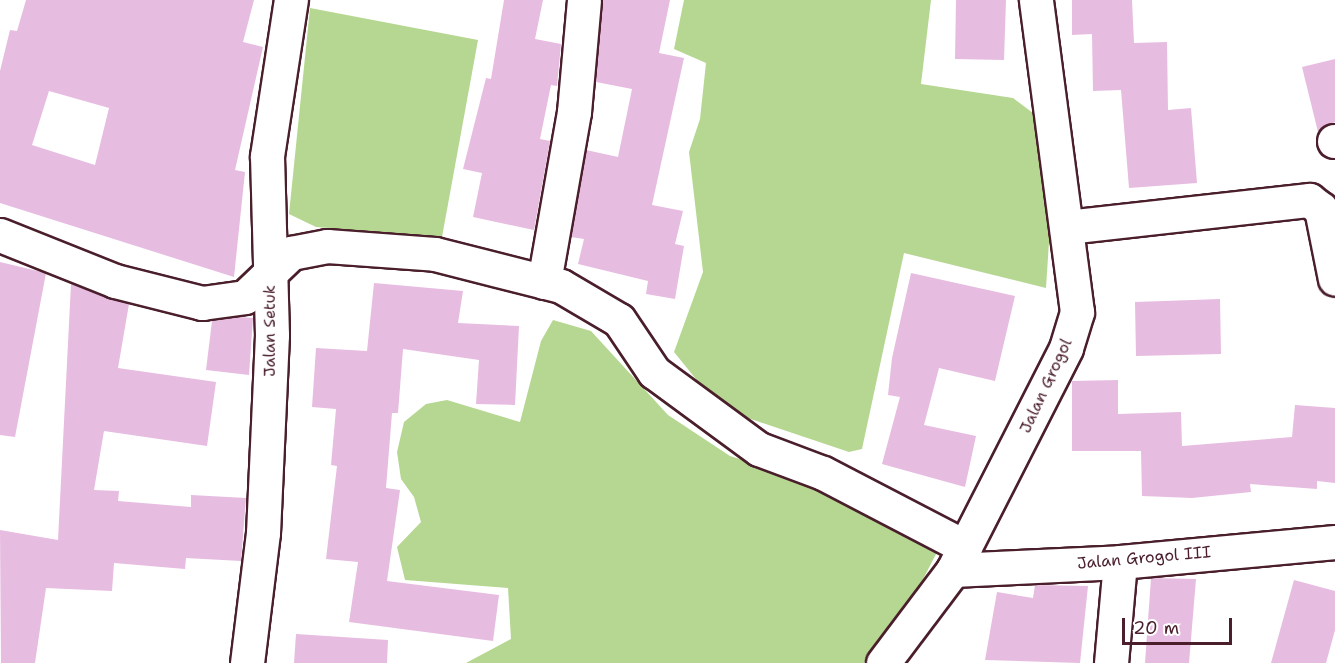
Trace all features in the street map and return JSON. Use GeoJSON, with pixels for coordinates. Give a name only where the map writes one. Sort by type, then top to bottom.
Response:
{"type":"FeatureCollection","features":[{"type":"Feature","properties":{"kind":"street","name":"Jalan Setuk"},"geometry":{"type":"LineString","coordinates":[[247,663],[263,533],[269,270],[267,156],[291,0]]}},
{"type":"Feature","properties":{"kind":"street"},"geometry":{"type":"LineString","coordinates":[[544,282],[574,112],[584,0]]}},
{"type":"Feature","properties":{"kind":"street","name":"Jalan Grogol"},"geometry":{"type":"LineString","coordinates":[[883,663],[959,558],[1066,348],[1077,312],[1067,227],[1041,68],[1036,0]]}},
{"type":"Feature","properties":{"kind":"street"},"geometry":{"type":"LineString","coordinates":[[1067,227],[1309,200],[1321,209],[1335,279]]}},
{"type":"Feature","properties":{"kind":"street"},"geometry":{"type":"LineString","coordinates":[[0,235],[115,280],[202,303],[245,297],[269,270],[291,253],[327,246],[435,254],[544,282],[592,300],[619,320],[654,372],[759,449],[823,473],[959,558]]}},
{"type":"Feature","properties":{"kind":"street","name":"Jalan Grogol III"},"geometry":{"type":"LineString","coordinates":[[959,558],[1120,562],[1335,542]]}},
{"type":"Feature","properties":{"kind":"street"},"geometry":{"type":"LineString","coordinates":[[1111,663],[1120,562]]}},
{"type":"Feature","properties":{"kind":"green space"},"geometry":{"type":"Polygon","coordinates":[[[684,0],[931,0],[921,84],[1013,98],[1037,116],[1053,180],[1046,288],[904,253],[862,449],[849,452],[742,416],[704,389],[674,352],[703,272],[689,152],[700,119],[706,63],[674,49],[684,0]]]}},
{"type":"Feature","properties":{"kind":"green space"},"geometry":{"type":"Polygon","coordinates":[[[310,8],[478,40],[442,237],[316,227],[289,214],[310,8]]]}},
{"type":"Feature","properties":{"kind":"green space"},"geometry":{"type":"Polygon","coordinates":[[[553,320],[591,331],[668,415],[730,456],[951,525],[919,587],[864,663],[466,663],[511,639],[508,588],[405,580],[397,547],[421,522],[414,497],[401,479],[397,452],[404,422],[426,404],[447,400],[520,422],[541,341],[553,320]]]}},
{"type":"Feature","properties":{"kind":"building"},"geometry":{"type":"Polygon","coordinates":[[[26,0],[254,0],[243,42],[263,47],[235,170],[245,172],[234,277],[0,203],[0,71],[10,30],[17,31],[26,0]],[[49,91],[32,145],[95,165],[109,108],[49,91]]]}},
{"type":"Feature","properties":{"kind":"building"},"geometry":{"type":"Polygon","coordinates":[[[504,0],[543,0],[535,39],[561,44],[557,86],[551,85],[540,139],[550,141],[534,230],[473,217],[482,173],[463,169],[486,78],[491,79],[504,0]]]}},
{"type":"Feature","properties":{"kind":"building"},"geometry":{"type":"Polygon","coordinates":[[[602,0],[670,0],[659,53],[684,58],[652,205],[683,211],[675,244],[684,246],[675,299],[646,294],[648,281],[578,264],[584,239],[571,237],[586,150],[618,157],[632,89],[596,82],[602,0]]]}},
{"type":"Feature","properties":{"kind":"building"},"geometry":{"type":"Polygon","coordinates":[[[956,0],[1006,0],[1004,60],[955,59],[956,0]]]}},
{"type":"Feature","properties":{"kind":"building"},"geometry":{"type":"Polygon","coordinates":[[[1072,0],[1132,0],[1134,43],[1167,42],[1168,110],[1191,108],[1197,183],[1129,188],[1121,90],[1093,91],[1092,34],[1072,35],[1072,0]]]}},
{"type":"Feature","properties":{"kind":"building"},"geometry":{"type":"Polygon","coordinates":[[[1335,59],[1335,122],[1318,132],[1302,67],[1335,59]]]}},
{"type":"Feature","properties":{"kind":"building"},"geometry":{"type":"Polygon","coordinates":[[[0,262],[46,273],[15,437],[0,435],[0,262]]]}},
{"type":"Feature","properties":{"kind":"building"},"geometry":{"type":"Polygon","coordinates":[[[911,273],[1015,296],[995,381],[939,368],[924,425],[976,436],[965,487],[882,464],[900,397],[888,395],[892,358],[911,273]]]}},
{"type":"Feature","properties":{"kind":"building"},"geometry":{"type":"Polygon","coordinates":[[[374,283],[463,291],[458,323],[519,326],[515,405],[476,404],[479,360],[403,349],[398,413],[392,413],[386,488],[400,490],[387,581],[499,595],[493,641],[349,622],[358,562],[326,559],[337,466],[331,465],[336,409],[312,407],[316,348],[367,351],[374,283]]]}},
{"type":"Feature","properties":{"kind":"building"},"geometry":{"type":"Polygon","coordinates":[[[71,284],[129,304],[118,368],[216,382],[207,446],[104,431],[94,490],[119,491],[118,501],[191,507],[191,495],[246,498],[241,561],[186,558],[185,569],[114,563],[112,591],[46,588],[35,663],[1,663],[0,530],[58,540],[71,284]]]}},
{"type":"Feature","properties":{"kind":"building"},"geometry":{"type":"Polygon","coordinates":[[[1220,299],[1221,354],[1136,356],[1135,302],[1220,299]]]}},
{"type":"Feature","properties":{"kind":"building"},"geometry":{"type":"Polygon","coordinates":[[[239,317],[253,318],[249,375],[206,370],[212,321],[239,317]]]}},
{"type":"Feature","properties":{"kind":"building"},"geometry":{"type":"Polygon","coordinates":[[[1118,380],[1118,414],[1181,412],[1182,446],[1292,437],[1295,405],[1335,408],[1335,483],[1317,481],[1317,489],[1250,484],[1251,492],[1192,498],[1142,496],[1141,451],[1072,451],[1072,381],[1118,380]]]}},
{"type":"Feature","properties":{"kind":"building"},"geometry":{"type":"Polygon","coordinates":[[[1151,578],[1196,579],[1189,663],[1145,663],[1151,578]]]}},
{"type":"Feature","properties":{"kind":"building"},"geometry":{"type":"Polygon","coordinates":[[[1294,580],[1335,591],[1335,630],[1326,663],[1271,663],[1294,580]]]}},
{"type":"Feature","properties":{"kind":"building"},"geometry":{"type":"Polygon","coordinates":[[[1035,585],[1088,586],[1080,663],[985,660],[997,592],[1033,598],[1035,585]]]}},
{"type":"Feature","properties":{"kind":"building"},"geometry":{"type":"Polygon","coordinates":[[[296,634],[388,640],[387,663],[294,663],[296,634]]]}}]}
